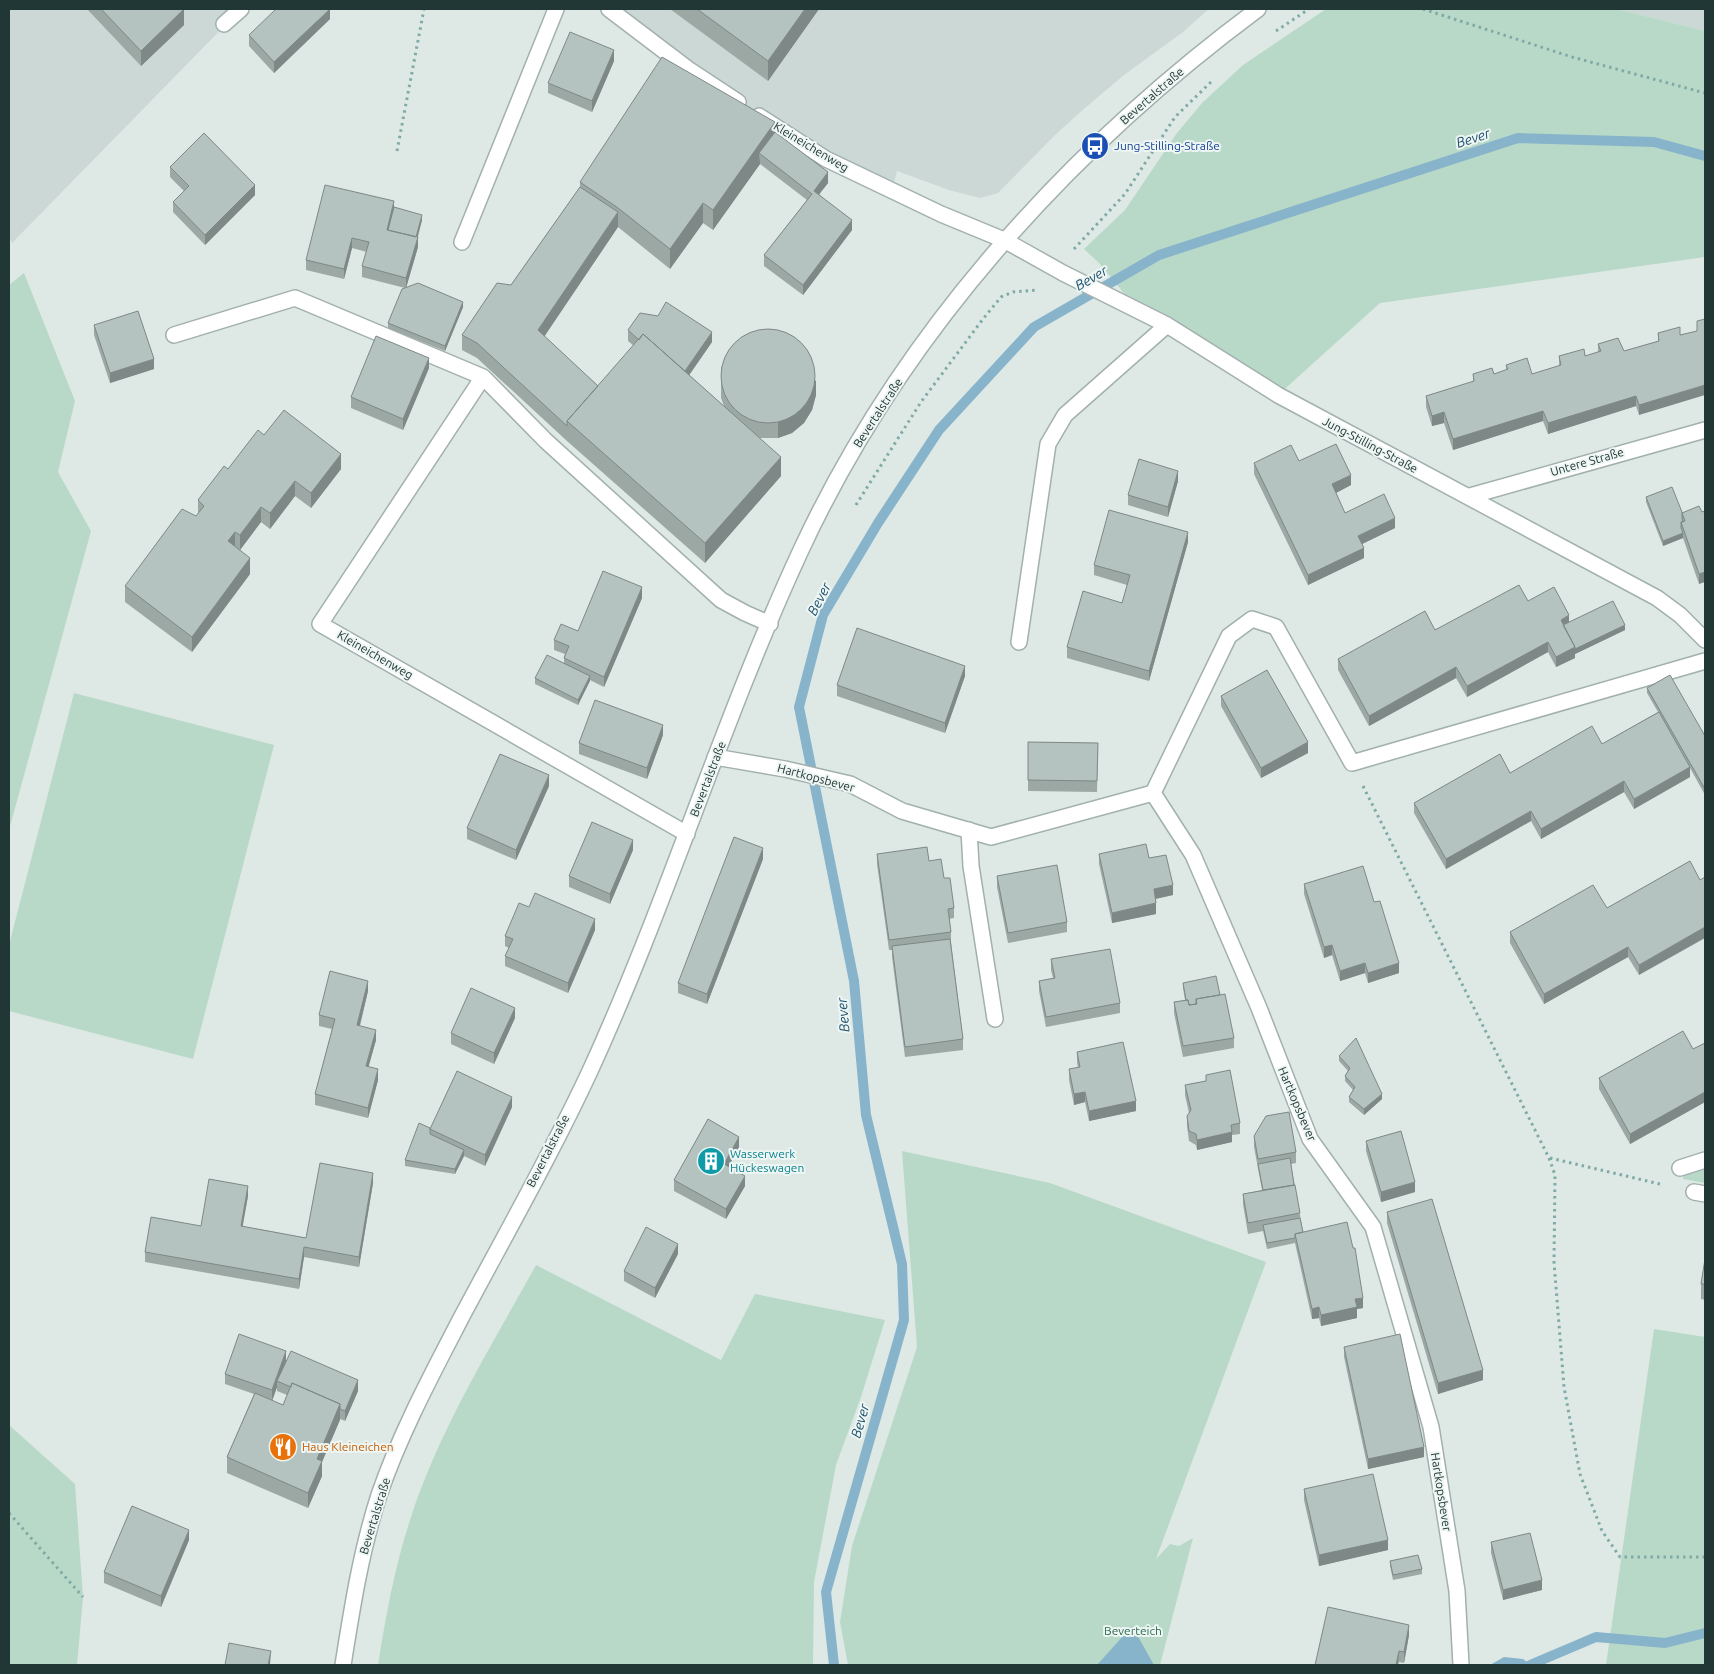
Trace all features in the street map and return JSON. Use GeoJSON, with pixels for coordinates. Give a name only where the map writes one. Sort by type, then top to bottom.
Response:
{"type":"FeatureCollection","features":[{"type":"Feature","properties":{"kind":"street"},"geometry":{"type":"LineString","coordinates":[[224,24],[241,9]]}},
{"type":"Feature","properties":{"kind":"street"},"geometry":{"type":"LineString","coordinates":[[462,242],[556,9]]}},
{"type":"Feature","properties":{"kind":"street","name":"Kleineichenweg"},"geometry":{"type":"LineString","coordinates":[[610,9],[688,69],[826,160],[941,214],[1004,240]]}},
{"type":"Feature","properties":{"kind":"street","name":"Bevertalstraße"},"geometry":{"type":"LineString","coordinates":[[343,1665],[357,1576],[380,1492],[401,1440],[433,1372],[588,1074],[687,834],[715,757],[802,549],[863,434],[953,303],[1004,240],[1052,189],[1120,124],[1258,9]]}},
{"type":"Feature","properties":{"kind":"street","name":"Jung-Stilling-Straße"},"geometry":{"type":"LineString","coordinates":[[1004,240],[1063,273],[1167,325],[1278,395],[1470,496],[1657,598],[1680,615],[1705,640]]}},
{"type":"Feature","properties":{"kind":"street"},"geometry":{"type":"LineString","coordinates":[[174,336],[295,298],[483,377],[546,441],[721,600],[745,614],[770,624]]}},
{"type":"Feature","properties":{"kind":"street"},"geometry":{"type":"LineString","coordinates":[[1019,642],[1048,444],[1065,416],[1167,325]]}},
{"type":"Feature","properties":{"kind":"street","name":"Kleineichenweg"},"geometry":{"type":"LineString","coordinates":[[483,377],[320,624],[687,834]]}},
{"type":"Feature","properties":{"kind":"street","name":"Untere Straße"},"geometry":{"type":"LineString","coordinates":[[1470,496],[1705,430]]}},
{"type":"Feature","properties":{"kind":"street"},"geometry":{"type":"LineString","coordinates":[[1153,793],[1229,636],[1252,619],[1276,627],[1352,763],[1705,661]]}},
{"type":"Feature","properties":{"kind":"street","name":"Hartkopsbever"},"geometry":{"type":"LineString","coordinates":[[715,757],[786,769],[850,784],[902,811],[991,837],[1153,793],[1193,856],[1259,1008],[1310,1139],[1373,1227],[1431,1427],[1457,1591],[1462,1665]]}},
{"type":"Feature","properties":{"kind":"street"},"geometry":{"type":"LineString","coordinates":[[969,830],[971,866],[995,1019]]}},
{"type":"Feature","properties":{"kind":"street"},"geometry":{"type":"LineString","coordinates":[[1680,1168],[1705,1160]]}},
{"type":"Feature","properties":{"kind":"path"},"geometry":{"type":"LineString","coordinates":[[397,151],[424,9]]}},
{"type":"Feature","properties":{"kind":"path"},"geometry":{"type":"LineString","coordinates":[[1423,9],[1572,57],[1705,93]]}},
{"type":"Feature","properties":{"kind":"path"},"geometry":{"type":"LineString","coordinates":[[1352,763],[1549,1158],[1555,1175],[1554,1262],[1564,1387],[1580,1474],[1602,1531],[1620,1557],[1705,1557]]}},
{"type":"Feature","properties":{"kind":"path"},"geometry":{"type":"LineString","coordinates":[[1549,1158],[1700,1193]]}},
{"type":"Feature","properties":{"kind":"path"},"geometry":{"type":"LineString","coordinates":[[9,1513],[83,1597]]}},
{"type":"Feature","properties":{"kind":"shaded area"},"geometry":{"type":"Polygon","coordinates":[[[9,9],[241,9],[12,243],[9,237],[9,9]]]}},
{"type":"Feature","properties":{"kind":"shaded area"},"geometry":{"type":"Polygon","coordinates":[[[609,9],[1209,9],[1183,32],[1124,75],[1085,108],[1056,134],[998,193],[980,198],[949,190],[897,171],[892,191],[746,108],[609,9]]]}},
{"type":"Feature","properties":{"kind":"shaded area"},"geometry":{"type":"Polygon","coordinates":[[[1617,9],[1705,9],[1705,31],[1617,9]]]}},
{"type":"Feature","properties":{"kind":"green space"},"geometry":{"type":"Polygon","coordinates":[[[1326,9],[1617,9],[1705,31],[1705,257],[1380,303],[1278,395],[1137,309],[1098,262],[1084,249],[1125,210],[1177,133],[1202,103],[1243,65],[1326,9]]]}},
{"type":"Feature","properties":{"kind":"green space"},"geometry":{"type":"Polygon","coordinates":[[[24,273],[75,401],[58,472],[91,531],[9,830],[9,285],[24,273]]]}},
{"type":"Feature","properties":{"kind":"green space"},"geometry":{"type":"Polygon","coordinates":[[[74,693],[274,745],[193,1059],[9,1011],[9,945],[74,693]]]}},
{"type":"Feature","properties":{"kind":"green space"},"geometry":{"type":"Polygon","coordinates":[[[902,1151],[1050,1183],[1266,1262],[1156,1559],[1170,1544],[1179,1546],[1193,1538],[1160,1665],[848,1665],[840,1622],[852,1546],[917,1347],[902,1151]]]}},
{"type":"Feature","properties":{"kind":"green space"},"geometry":{"type":"Polygon","coordinates":[[[1705,1166],[1705,1183],[1683,1179],[1684,1173],[1705,1166]]]}},
{"type":"Feature","properties":{"kind":"green space"},"geometry":{"type":"Polygon","coordinates":[[[536,1265],[721,1360],[755,1294],[885,1320],[861,1397],[836,1465],[814,1582],[813,1665],[378,1665],[388,1609],[405,1535],[423,1484],[451,1420],[536,1265]]]}},
{"type":"Feature","properties":{"kind":"green space"},"geometry":{"type":"Polygon","coordinates":[[[1654,1329],[1705,1337],[1705,1665],[1606,1665],[1654,1329]]]}},
{"type":"Feature","properties":{"kind":"green space"},"geometry":{"type":"Polygon","coordinates":[[[9,1425],[75,1484],[83,1597],[77,1665],[9,1665],[9,1425]]]}},
{"type":"Feature","properties":{"kind":"water","name":"Beverteich"},"geometry":{"type":"Polygon","coordinates":[[[1132,1626],[1154,1665],[1097,1665],[1132,1626]]]}},
{"type":"Feature","properties":{"kind":"water"},"geometry":{"type":"Polygon","coordinates":[[[1504,1657],[1523,1659],[1531,1665],[1490,1665],[1504,1657]]]}},
{"type":"Feature","properties":{"kind":"building"},"geometry":{"type":"Polygon","coordinates":[[[101,9],[184,9],[141,51],[101,9]]]}},
{"type":"Feature","properties":{"kind":"building"},"geometry":{"type":"Polygon","coordinates":[[[276,9],[330,9],[274,62],[249,35],[276,9]]]}},
{"type":"Feature","properties":{"kind":"building"},"geometry":{"type":"Polygon","coordinates":[[[697,9],[805,9],[768,61],[697,9]]]}},
{"type":"Feature","properties":{"kind":"building"},"geometry":{"type":"Polygon","coordinates":[[[570,32],[614,50],[592,101],[548,83],[570,32]]]}},
{"type":"Feature","properties":{"kind":"building"},"geometry":{"type":"Polygon","coordinates":[[[662,57],[775,122],[713,210],[703,203],[670,249],[618,208],[580,182],[662,57]]]}},
{"type":"Feature","properties":{"kind":"building"},"geometry":{"type":"Polygon","coordinates":[[[775,132],[828,172],[814,191],[852,220],[803,285],[764,255],[812,194],[759,153],[775,132]]]}},
{"type":"Feature","properties":{"kind":"building"},"geometry":{"type":"Polygon","coordinates":[[[204,133],[255,185],[205,235],[173,202],[189,186],[170,167],[204,133]]]}},
{"type":"Feature","properties":{"kind":"building"},"geometry":{"type":"Polygon","coordinates":[[[325,185],[394,201],[387,230],[418,237],[406,278],[362,266],[369,242],[352,238],[344,269],[306,260],[325,185]]]}},
{"type":"Feature","properties":{"kind":"building"},"geometry":{"type":"Polygon","coordinates":[[[580,187],[618,212],[538,330],[598,386],[567,421],[567,426],[477,343],[462,335],[497,283],[511,285],[580,187]]]}},
{"type":"Feature","properties":{"kind":"building"},"geometry":{"type":"Polygon","coordinates":[[[394,207],[422,215],[416,237],[388,230],[394,207]]]}},
{"type":"Feature","properties":{"kind":"building"},"geometry":{"type":"Polygon","coordinates":[[[418,283],[463,302],[445,346],[388,323],[402,289],[418,283]]]}},
{"type":"Feature","properties":{"kind":"building"},"geometry":{"type":"Polygon","coordinates":[[[666,302],[712,332],[685,371],[643,334],[639,340],[628,330],[640,313],[658,316],[666,302]]]}},
{"type":"Feature","properties":{"kind":"building"},"geometry":{"type":"Polygon","coordinates":[[[138,311],[154,359],[110,373],[94,325],[138,311]]]}},
{"type":"Feature","properties":{"kind":"building"},"geometry":{"type":"Polygon","coordinates":[[[1705,319],[1705,385],[1639,405],[1636,396],[1548,423],[1543,411],[1453,439],[1444,412],[1432,416],[1426,396],[1474,381],[1473,374],[1492,368],[1494,374],[1508,369],[1506,365],[1527,358],[1532,374],[1561,365],[1559,356],[1584,349],[1585,356],[1601,351],[1598,344],[1618,338],[1624,351],[1659,341],[1658,333],[1680,327],[1680,335],[1697,331],[1697,321],[1705,319]]]}},
{"type":"Feature","properties":{"kind":"building"},"geometry":{"type":"Polygon","coordinates":[[[768,329],[786,332],[802,342],[812,358],[815,376],[812,394],[802,410],[786,420],[768,423],[750,420],[734,410],[724,394],[721,376],[724,358],[734,342],[750,332],[768,329]]]}},
{"type":"Feature","properties":{"kind":"building"},"geometry":{"type":"Polygon","coordinates":[[[643,334],[781,457],[705,543],[567,421],[643,334]]]}},
{"type":"Feature","properties":{"kind":"building"},"geometry":{"type":"Polygon","coordinates":[[[376,336],[429,358],[403,419],[351,397],[376,336]]]}},
{"type":"Feature","properties":{"kind":"building"},"geometry":{"type":"Polygon","coordinates":[[[284,410],[341,454],[311,493],[295,481],[270,513],[261,507],[240,535],[235,532],[228,541],[250,558],[192,637],[125,586],[182,509],[196,516],[204,506],[198,500],[224,466],[228,469],[258,430],[264,435],[284,410]]]}},
{"type":"Feature","properties":{"kind":"building"},"geometry":{"type":"Polygon","coordinates":[[[1336,444],[1351,475],[1332,484],[1345,513],[1384,494],[1395,518],[1358,536],[1364,548],[1308,575],[1254,463],[1291,445],[1299,461],[1336,444]]]}},
{"type":"Feature","properties":{"kind":"building"},"geometry":{"type":"Polygon","coordinates":[[[1139,459],[1178,471],[1168,507],[1128,495],[1139,459]]]}},
{"type":"Feature","properties":{"kind":"building"},"geometry":{"type":"Polygon","coordinates":[[[1672,487],[1682,512],[1683,522],[1681,522],[1681,528],[1683,533],[1663,541],[1646,497],[1672,487]]]}},
{"type":"Feature","properties":{"kind":"building"},"geometry":{"type":"Polygon","coordinates":[[[1699,506],[1702,512],[1705,511],[1705,572],[1699,574],[1681,522],[1685,521],[1682,513],[1699,506]]]}},
{"type":"Feature","properties":{"kind":"building"},"geometry":{"type":"Polygon","coordinates":[[[1109,510],[1188,532],[1149,671],[1067,647],[1083,591],[1122,603],[1130,575],[1094,565],[1109,510]]]}},
{"type":"Feature","properties":{"kind":"building"},"geometry":{"type":"Polygon","coordinates":[[[603,571],[642,587],[604,677],[564,658],[569,646],[554,640],[561,624],[578,631],[603,571]]]}},
{"type":"Feature","properties":{"kind":"building"},"geometry":{"type":"Polygon","coordinates":[[[1519,585],[1528,601],[1554,587],[1569,615],[1561,620],[1575,647],[1556,657],[1548,642],[1467,686],[1456,667],[1369,716],[1338,659],[1425,611],[1435,630],[1519,585]]]}},
{"type":"Feature","properties":{"kind":"building"},"geometry":{"type":"Polygon","coordinates":[[[1613,601],[1625,625],[1575,649],[1563,625],[1613,601]]]}},
{"type":"Feature","properties":{"kind":"building"},"geometry":{"type":"Polygon","coordinates":[[[857,628],[965,666],[945,723],[837,685],[857,628]]]}},
{"type":"Feature","properties":{"kind":"building"},"geometry":{"type":"Polygon","coordinates":[[[547,655],[590,676],[578,700],[535,678],[547,655]]]}},
{"type":"Feature","properties":{"kind":"building"},"geometry":{"type":"Polygon","coordinates":[[[1267,670],[1308,742],[1261,768],[1221,696],[1267,670]]]}},
{"type":"Feature","properties":{"kind":"building"},"geometry":{"type":"Polygon","coordinates":[[[1670,675],[1705,736],[1705,789],[1647,688],[1670,675]]]}},
{"type":"Feature","properties":{"kind":"building"},"geometry":{"type":"Polygon","coordinates":[[[595,700],[663,725],[647,768],[579,743],[595,700]]]}},
{"type":"Feature","properties":{"kind":"building"},"geometry":{"type":"Polygon","coordinates":[[[1659,712],[1690,767],[1634,799],[1624,781],[1541,829],[1531,811],[1446,859],[1414,803],[1500,754],[1510,773],[1592,726],[1602,744],[1659,712]]]}},
{"type":"Feature","properties":{"kind":"building"},"geometry":{"type":"Polygon","coordinates":[[[1028,742],[1098,743],[1097,781],[1028,780],[1028,742]]]}},
{"type":"Feature","properties":{"kind":"building"},"geometry":{"type":"Polygon","coordinates":[[[500,754],[549,775],[516,850],[467,828],[500,754]]]}},
{"type":"Feature","properties":{"kind":"building"},"geometry":{"type":"Polygon","coordinates":[[[592,822],[633,840],[610,894],[569,876],[592,822]]]}},
{"type":"Feature","properties":{"kind":"building"},"geometry":{"type":"Polygon","coordinates":[[[734,837],[763,848],[707,994],[678,983],[734,837]]]}},
{"type":"Feature","properties":{"kind":"building"},"geometry":{"type":"Polygon","coordinates":[[[1146,844],[1149,858],[1166,855],[1173,885],[1154,889],[1156,903],[1112,913],[1099,854],[1146,844]]]}},
{"type":"Feature","properties":{"kind":"building"},"geometry":{"type":"Polygon","coordinates":[[[927,847],[929,861],[941,859],[944,878],[950,878],[954,908],[948,909],[951,932],[889,940],[877,854],[927,847]]]}},
{"type":"Feature","properties":{"kind":"building"},"geometry":{"type":"Polygon","coordinates":[[[1690,861],[1700,880],[1705,877],[1705,927],[1639,965],[1628,947],[1544,994],[1510,932],[1593,885],[1607,908],[1690,861]]]}},
{"type":"Feature","properties":{"kind":"building"},"geometry":{"type":"Polygon","coordinates":[[[1057,865],[1067,922],[1008,933],[997,876],[1057,865]]]}},
{"type":"Feature","properties":{"kind":"building"},"geometry":{"type":"Polygon","coordinates":[[[1363,866],[1374,902],[1380,901],[1399,963],[1368,973],[1365,963],[1340,971],[1332,945],[1324,947],[1304,884],[1363,866]]]}},
{"type":"Feature","properties":{"kind":"building"},"geometry":{"type":"Polygon","coordinates":[[[535,893],[595,919],[568,983],[505,956],[513,939],[505,936],[519,903],[529,907],[535,893]]]}},
{"type":"Feature","properties":{"kind":"building"},"geometry":{"type":"Polygon","coordinates":[[[950,939],[963,1039],[905,1047],[892,946],[950,939]]]}},
{"type":"Feature","properties":{"kind":"building"},"geometry":{"type":"Polygon","coordinates":[[[1110,949],[1120,1003],[1046,1017],[1039,981],[1055,978],[1051,959],[1110,949]]]}},
{"type":"Feature","properties":{"kind":"building"},"geometry":{"type":"Polygon","coordinates":[[[330,971],[368,981],[357,1025],[376,1030],[366,1066],[378,1069],[368,1108],[315,1094],[335,1019],[319,1015],[330,971]]]}},
{"type":"Feature","properties":{"kind":"building"},"geometry":{"type":"Polygon","coordinates":[[[1216,976],[1220,995],[1196,999],[1196,1004],[1189,1005],[1188,1000],[1186,1000],[1183,983],[1216,976]]]}},
{"type":"Feature","properties":{"kind":"building"},"geometry":{"type":"Polygon","coordinates":[[[471,988],[515,1008],[494,1053],[451,1033],[471,988]]]}},
{"type":"Feature","properties":{"kind":"building"},"geometry":{"type":"Polygon","coordinates":[[[1225,994],[1234,1038],[1183,1046],[1174,1002],[1188,1000],[1189,1005],[1197,1004],[1196,999],[1225,994]]]}},
{"type":"Feature","properties":{"kind":"building"},"geometry":{"type":"Polygon","coordinates":[[[1683,1031],[1693,1049],[1705,1043],[1705,1092],[1630,1134],[1599,1078],[1683,1031]]]}},
{"type":"Feature","properties":{"kind":"building"},"geometry":{"type":"Polygon","coordinates":[[[1356,1038],[1382,1094],[1364,1109],[1349,1097],[1355,1087],[1345,1076],[1350,1068],[1339,1056],[1356,1038]]]}},
{"type":"Feature","properties":{"kind":"building"},"geometry":{"type":"Polygon","coordinates":[[[1123,1042],[1136,1101],[1089,1111],[1085,1092],[1074,1094],[1069,1069],[1080,1067],[1077,1052],[1123,1042]]]}},
{"type":"Feature","properties":{"kind":"building"},"geometry":{"type":"Polygon","coordinates":[[[1230,1070],[1240,1123],[1231,1125],[1232,1132],[1197,1140],[1196,1134],[1189,1131],[1187,1116],[1191,1110],[1185,1085],[1206,1081],[1206,1075],[1230,1070]]]}},
{"type":"Feature","properties":{"kind":"building"},"geometry":{"type":"Polygon","coordinates":[[[457,1071],[512,1097],[485,1155],[430,1129],[457,1071]]]}},
{"type":"Feature","properties":{"kind":"building"},"geometry":{"type":"Polygon","coordinates":[[[1289,1112],[1296,1152],[1258,1159],[1254,1136],[1266,1116],[1289,1112]]]}},
{"type":"Feature","properties":{"kind":"building","name":"Wasserwerk Hückeswagen"},"geometry":{"type":"Polygon","coordinates":[[[708,1119],[739,1137],[724,1164],[745,1176],[726,1209],[674,1180],[708,1119]]]}},
{"type":"Feature","properties":{"kind":"building"},"geometry":{"type":"Polygon","coordinates":[[[419,1123],[430,1128],[430,1134],[464,1150],[455,1169],[405,1160],[419,1123]]]}},
{"type":"Feature","properties":{"kind":"building"},"geometry":{"type":"Polygon","coordinates":[[[1401,1131],[1415,1182],[1381,1192],[1366,1141],[1401,1131]]]}},
{"type":"Feature","properties":{"kind":"building"},"geometry":{"type":"Polygon","coordinates":[[[1290,1158],[1294,1185],[1263,1190],[1258,1164],[1290,1158]]]}},
{"type":"Feature","properties":{"kind":"building"},"geometry":{"type":"Polygon","coordinates":[[[320,1163],[373,1173],[359,1257],[304,1247],[299,1279],[145,1252],[151,1217],[201,1226],[209,1179],[248,1186],[241,1226],[306,1238],[320,1163]]]}},
{"type":"Feature","properties":{"kind":"building"},"geometry":{"type":"Polygon","coordinates":[[[1295,1185],[1300,1213],[1248,1223],[1243,1194],[1295,1185]]]}},
{"type":"Feature","properties":{"kind":"building"},"geometry":{"type":"Polygon","coordinates":[[[1432,1199],[1483,1370],[1438,1383],[1387,1212],[1432,1199]]]}},
{"type":"Feature","properties":{"kind":"building"},"geometry":{"type":"Polygon","coordinates":[[[1300,1218],[1303,1232],[1295,1234],[1295,1238],[1267,1243],[1263,1225],[1300,1218]]]}},
{"type":"Feature","properties":{"kind":"building"},"geometry":{"type":"Polygon","coordinates":[[[1347,1222],[1353,1248],[1355,1248],[1363,1298],[1355,1299],[1357,1307],[1321,1315],[1319,1307],[1312,1309],[1295,1234],[1347,1222]]]}},
{"type":"Feature","properties":{"kind":"building"},"geometry":{"type":"Polygon","coordinates":[[[646,1227],[678,1244],[655,1288],[624,1271],[646,1227]]]}},
{"type":"Feature","properties":{"kind":"building"},"geometry":{"type":"Polygon","coordinates":[[[1705,1259],[1705,1284],[1701,1284],[1705,1259]]]}},
{"type":"Feature","properties":{"kind":"building"},"geometry":{"type":"Polygon","coordinates":[[[239,1334],[286,1351],[272,1390],[225,1374],[239,1334]]]}},
{"type":"Feature","properties":{"kind":"building"},"geometry":{"type":"Polygon","coordinates":[[[1400,1334],[1424,1447],[1368,1459],[1344,1347],[1400,1334]]]}},
{"type":"Feature","properties":{"kind":"building"},"geometry":{"type":"Polygon","coordinates":[[[291,1351],[358,1380],[345,1411],[340,1409],[340,1404],[292,1383],[291,1387],[277,1381],[291,1351]]]}},
{"type":"Feature","properties":{"kind":"building","name":"Haus Kleineichen"},"geometry":{"type":"Polygon","coordinates":[[[292,1383],[340,1404],[317,1459],[322,1461],[308,1493],[227,1457],[255,1393],[283,1405],[292,1383]]]}},
{"type":"Feature","properties":{"kind":"building"},"geometry":{"type":"Polygon","coordinates":[[[1373,1474],[1388,1540],[1319,1555],[1304,1489],[1373,1474]]]}},
{"type":"Feature","properties":{"kind":"building"},"geometry":{"type":"Polygon","coordinates":[[[132,1506],[189,1530],[161,1596],[104,1572],[132,1506]]]}},
{"type":"Feature","properties":{"kind":"building"},"geometry":{"type":"Polygon","coordinates":[[[1530,1533],[1542,1580],[1503,1590],[1491,1542],[1530,1533]]]}},
{"type":"Feature","properties":{"kind":"building"},"geometry":{"type":"Polygon","coordinates":[[[1418,1555],[1422,1569],[1393,1575],[1390,1561],[1418,1555]]]}},
{"type":"Feature","properties":{"kind":"building"},"geometry":{"type":"Polygon","coordinates":[[[1328,1607],[1409,1625],[1404,1652],[1399,1651],[1396,1665],[1315,1665],[1328,1607]]]}},
{"type":"Feature","properties":{"kind":"building"},"geometry":{"type":"Polygon","coordinates":[[[229,1643],[271,1651],[268,1665],[225,1665],[229,1643]]]}},
{"type":"Feature","properties":{"kind":"waterway","name":"Bever"},"geometry":{"type":"LineString","coordinates":[[834,1665],[826,1592],[904,1320],[902,1264],[866,1115],[854,981],[799,707],[823,615],[878,523],[939,430],[1034,327],[1159,255],[1518,138],[1654,142],[1705,156]]}},
{"type":"Feature","properties":{"kind":"waterway"},"geometry":{"type":"LineString","coordinates":[[1530,1665],[1596,1637],[1665,1643],[1705,1633]]}},
{"type":"Feature","properties":{"kind":"place","name":"Jung-Stilling-Straße"},"geometry":{"type":"Point","coordinates":[1095,146]}},
{"type":"Feature","properties":{"kind":"place","name":"Wasserwerk Hückeswagen"},"geometry":{"type":"Point","coordinates":[711,1161]}},
{"type":"Feature","properties":{"kind":"place","name":"Haus Kleineichen"},"geometry":{"type":"Point","coordinates":[283,1447]}}]}
